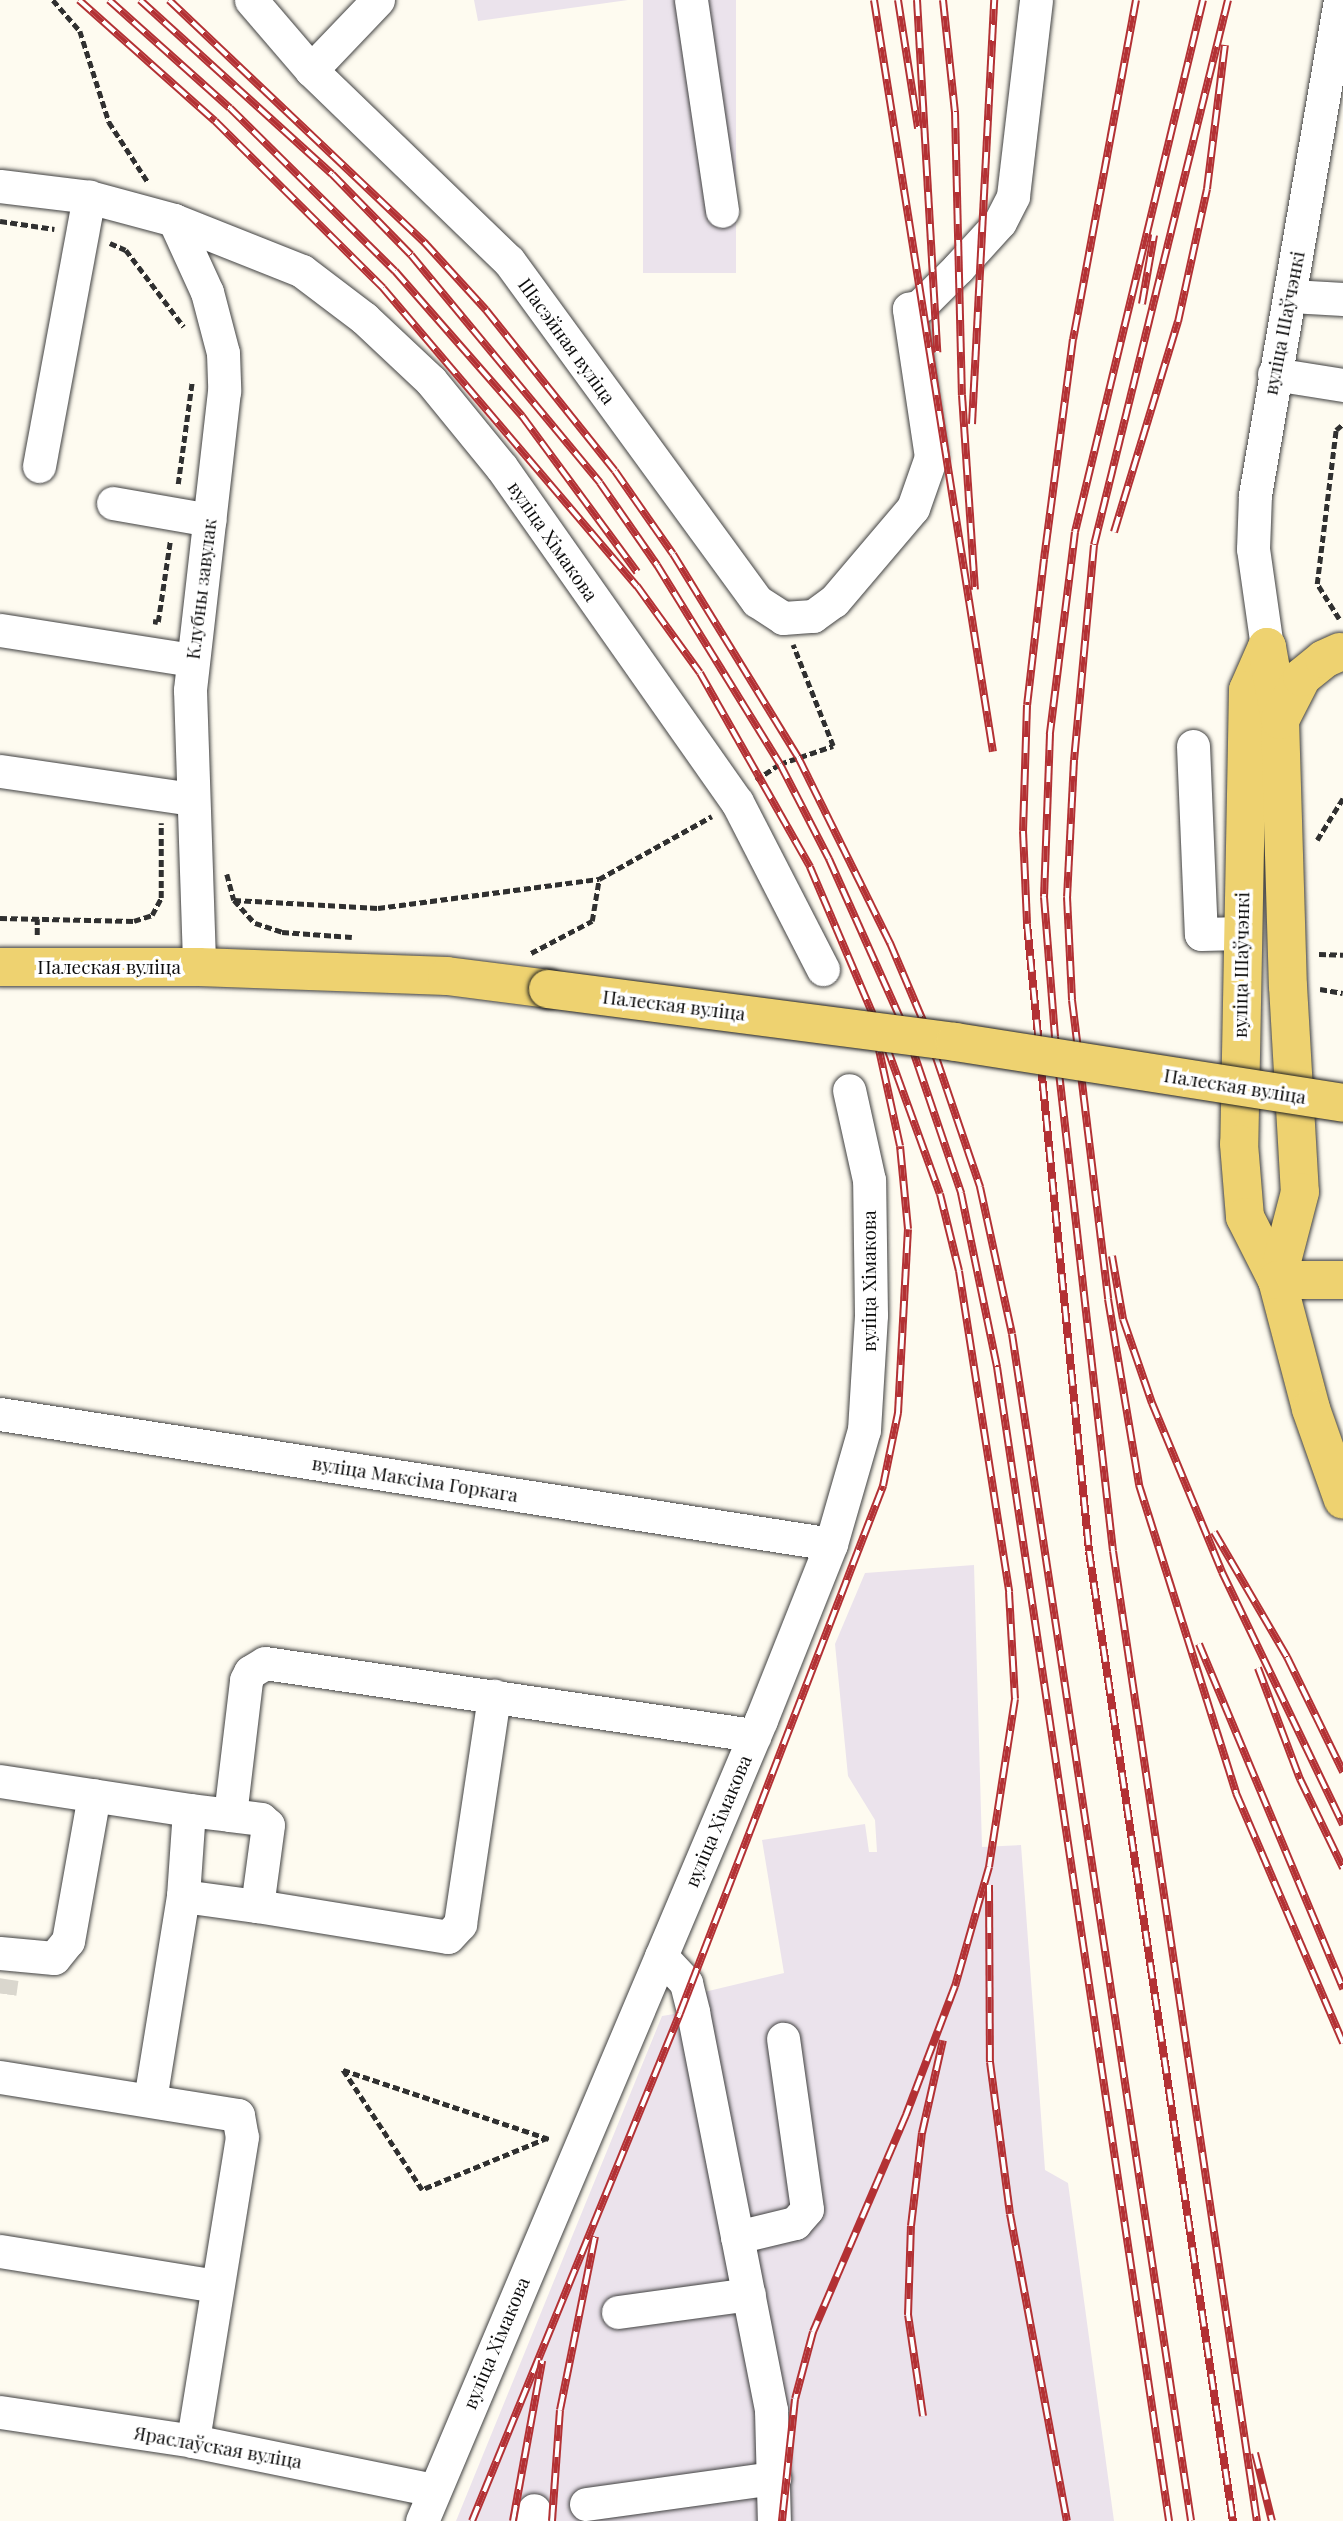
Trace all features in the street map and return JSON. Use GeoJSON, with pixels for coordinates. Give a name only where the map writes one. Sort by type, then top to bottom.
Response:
{"type":"FeatureCollection","features":[{"type":"Feature","properties":{"kind":"main road"},"geometry":{"type":"LineString","coordinates":[[1267,647],[1342,642]]}},
{"type":"Feature","properties":{"kind":"main road","name":"вуліца Шаўчэнкі"},"geometry":{"type":"LineString","coordinates":[[1280,720],[1302,677],[1342,642]]}},
{"type":"Feature","properties":{"kind":"main road","name":"вуліца Шаўчэнкі"},"geometry":{"type":"LineString","coordinates":[[1267,647],[1280,720],[1301,943],[1300,1192],[1277,1280]]}},
{"type":"Feature","properties":{"kind":"main road","name":"вуліца Шаўчэнкі"},"geometry":{"type":"LineString","coordinates":[[1267,647],[1248,690],[1239,1144],[1245,1217],[1277,1280],[1311,1409],[1343,1500]]}},
{"type":"Feature","properties":{"kind":"main road"},"geometry":{"type":"LineString","coordinates":[[1242,933],[1301,943]]}},
{"type":"Feature","properties":{"kind":"main road","name":"Палеская вуліца"},"geometry":{"type":"LineString","coordinates":[[0,967],[199,967],[447,976],[545,972],[955,1042],[1343,1103]]}},
{"type":"Feature","properties":{"kind":"main road"},"geometry":{"type":"LineString","coordinates":[[1277,1280],[1343,1280]]}},
{"type":"Feature","properties":{"kind":"street","name":"Шасэйная вуліца"},"geometry":{"type":"LineString","coordinates":[[251,0],[311,70],[509,261],[757,601],[783,618]]}},
{"type":"Feature","properties":{"kind":"street"},"geometry":{"type":"LineString","coordinates":[[311,70],[378,0]]}},
{"type":"Feature","properties":{"kind":"street"},"geometry":{"type":"LineString","coordinates":[[691,0],[722,211]]}},
{"type":"Feature","properties":{"kind":"street"},"geometry":{"type":"LineString","coordinates":[[783,618],[813,616],[834,601],[872,561],[913,508],[931,457],[909,309],[920,306],[958,268],[1000,222],[1013,196],[1036,0]]}},
{"type":"Feature","properties":{"kind":"street","name":"вуліца Шаўчэнкі"},"geometry":{"type":"LineString","coordinates":[[1267,647],[1253,549],[1255,495],[1340,0]]}},
{"type":"Feature","properties":{"kind":"street","name":"вуліца Хімакова"},"geometry":{"type":"LineString","coordinates":[[0,186],[89,197],[174,220],[302,271],[364,318],[431,381],[502,468],[737,802],[823,969]]}},
{"type":"Feature","properties":{"kind":"street"},"geometry":{"type":"LineString","coordinates":[[39,466],[89,197]]}},
{"type":"Feature","properties":{"kind":"street","name":"Клубны завулак"},"geometry":{"type":"LineString","coordinates":[[174,220],[206,292],[223,353],[224,391],[176,797],[199,967]]}},
{"type":"Feature","properties":{"kind":"street"},"geometry":{"type":"LineString","coordinates":[[1291,296],[1343,299]]}},
{"type":"Feature","properties":{"kind":"street"},"geometry":{"type":"LineString","coordinates":[[1275,374],[1343,385]]}},
{"type":"Feature","properties":{"kind":"street"},"geometry":{"type":"LineString","coordinates":[[113,503],[210,520]]}},
{"type":"Feature","properties":{"kind":"street"},"geometry":{"type":"LineString","coordinates":[[0,630],[191,660]]}},
{"type":"Feature","properties":{"kind":"street"},"geometry":{"type":"LineString","coordinates":[[1193,746],[1201,934],[1242,933]]}},
{"type":"Feature","properties":{"kind":"street"},"geometry":{"type":"LineString","coordinates":[[0,771],[176,797]]}},
{"type":"Feature","properties":{"kind":"street","name":"вуліца Хімакова"},"geometry":{"type":"LineString","coordinates":[[422,2521],[564,2143],[661,1956],[755,1735],[831,1544],[864,1430],[871,1315],[869,1180],[849,1090]]}},
{"type":"Feature","properties":{"kind":"street","name":"вуліца Максіма Горкага"},"geometry":{"type":"LineString","coordinates":[[0,1414],[831,1544]]}},
{"type":"Feature","properties":{"kind":"street"},"geometry":{"type":"LineString","coordinates":[[230,1815],[246,1680],[257,1666],[276,1663],[755,1735]]}},
{"type":"Feature","properties":{"kind":"street"},"geometry":{"type":"LineString","coordinates":[[183,1896],[257,1906],[439,1938],[456,1932],[494,1696]]}},
{"type":"Feature","properties":{"kind":"street"},"geometry":{"type":"LineString","coordinates":[[0,1781],[261,1819],[268,1825],[257,1906]]}},
{"type":"Feature","properties":{"kind":"street"},"geometry":{"type":"LineString","coordinates":[[3,1962],[54,1958],[68,1941],[94,1795]]}},
{"type":"Feature","properties":{"kind":"street"},"geometry":{"type":"LineString","coordinates":[[150,2099],[183,1896],[189,1810]]}},
{"type":"Feature","properties":{"kind":"street"},"geometry":{"type":"LineString","coordinates":[[661,1956],[679,1973],[690,1995],[771,2410],[774,2521]]}},
{"type":"Feature","properties":{"kind":"street"},"geometry":{"type":"LineString","coordinates":[[737,2237],[795,2223],[807,2209],[783,2039]]}},
{"type":"Feature","properties":{"kind":"street"},"geometry":{"type":"LineString","coordinates":[[0,2077],[226,2110],[238,2115],[242,2124],[193,2441]]}},
{"type":"Feature","properties":{"kind":"street"},"geometry":{"type":"LineString","coordinates":[[0,2252],[217,2286]]}},
{"type":"Feature","properties":{"kind":"street"},"geometry":{"type":"LineString","coordinates":[[618,2312],[749,2294]]}},
{"type":"Feature","properties":{"kind":"street","name":"Яраслаўская вуліца"},"geometry":{"type":"LineString","coordinates":[[0,2412],[193,2441],[434,2490]]}},
{"type":"Feature","properties":{"kind":"street"},"geometry":{"type":"LineString","coordinates":[[586,2504],[774,2478]]}},
{"type":"Feature","properties":{"kind":"path"},"geometry":{"type":"LineString","coordinates":[[53,0],[80,31],[109,122],[174,220]]}},
{"type":"Feature","properties":{"kind":"path"},"geometry":{"type":"LineString","coordinates":[[0,220],[82,233],[126,250],[192,339]]}},
{"type":"Feature","properties":{"kind":"path"},"geometry":{"type":"LineString","coordinates":[[145,620],[158,622],[192,380]]}},
{"type":"Feature","properties":{"kind":"path"},"geometry":{"type":"LineString","coordinates":[[1342,642],[1336,618],[1317,584],[1336,430],[1343,424]]}},
{"type":"Feature","properties":{"kind":"path"},"geometry":{"type":"LineString","coordinates":[[361,938],[282,932],[255,923],[234,900],[378,908],[599,879],[737,802],[760,776],[798,757],[833,746],[783,618]]}},
{"type":"Feature","properties":{"kind":"path"},"geometry":{"type":"LineString","coordinates":[[0,918],[134,922],[152,915],[161,898],[176,797]]}},
{"type":"Feature","properties":{"kind":"path"},"geometry":{"type":"LineString","coordinates":[[1317,841],[1343,798]]}},
{"type":"Feature","properties":{"kind":"path"},"geometry":{"type":"LineString","coordinates":[[518,952],[531,953],[592,920],[599,879]]}},
{"type":"Feature","properties":{"kind":"path"},"geometry":{"type":"LineString","coordinates":[[1301,943],[1343,954]]}},
{"type":"Feature","properties":{"kind":"path"},"geometry":{"type":"LineString","coordinates":[[531,953],[545,972]]}},
{"type":"Feature","properties":{"kind":"path"},"geometry":{"type":"LineString","coordinates":[[1311,988],[1343,992]]}},
{"type":"Feature","properties":{"kind":"path"},"geometry":{"type":"LineString","coordinates":[[343,2070],[535,2134],[564,2143],[422,2190],[343,2070]]}},
{"type":"Feature","properties":{"kind":"shaded area"},"geometry":{"type":"Polygon","coordinates":[[[474,0],[628,0],[478,21],[474,0]]]}},
{"type":"Feature","properties":{"kind":"shaded area"},"geometry":{"type":"Polygon","coordinates":[[[643,0],[736,0],[736,273],[643,273],[643,0]]]}},
{"type":"Feature","properties":{"kind":"shaded area"},"geometry":{"type":"Polygon","coordinates":[[[974,1565],[982,1847],[1021,1845],[1045,2170],[1068,2183],[1114,2521],[456,2521],[662,2016],[680,2013],[700,1993],[784,1973],[762,1840],[865,1824],[869,1852],[877,1852],[875,1820],[848,1776],[835,1644],[865,1573],[974,1565]]]}},
{"type":"Feature","properties":{"kind":"tunnel"},"geometry":{"type":"LineString","coordinates":[[0,1993],[2,1978]]}},
{"type":"Feature","properties":{"kind":"railway"},"geometry":{"type":"LineString","coordinates":[[79,0],[215,121],[383,288],[637,586],[700,673],[810,867],[886,1045],[940,1194],[959,1271],[1009,1592],[1015,1699],[989,1867],[955,1986],[906,2115],[813,2332],[795,2399],[782,2521]]}},
{"type":"Feature","properties":{"kind":"railway"},"geometry":{"type":"LineString","coordinates":[[109,0],[230,108],[395,271],[522,416],[637,572]]}},
{"type":"Feature","properties":{"kind":"railway"},"geometry":{"type":"LineString","coordinates":[[140,0],[332,174],[411,255],[600,483],[657,565],[780,764],[829,859],[908,1036],[961,1193],[997,1367],[1169,2521]]}},
{"type":"Feature","properties":{"kind":"railway"},"geometry":{"type":"LineString","coordinates":[[169,0],[424,242],[486,310],[615,471],[673,554],[798,757],[890,943],[926,1028],[980,1187],[1012,1334],[1191,2521]]}},
{"type":"Feature","properties":{"kind":"railway"},"geometry":{"type":"LineString","coordinates":[[874,0],[993,752]]}},
{"type":"Feature","properties":{"kind":"railway"},"geometry":{"type":"LineString","coordinates":[[898,0],[918,128]]}},
{"type":"Feature","properties":{"kind":"railway"},"geometry":{"type":"LineString","coordinates":[[917,0],[937,352]]}},
{"type":"Feature","properties":{"kind":"railway"},"geometry":{"type":"LineString","coordinates":[[943,0],[955,112],[962,395],[975,590]]}},
{"type":"Feature","properties":{"kind":"railway"},"geometry":{"type":"LineString","coordinates":[[972,424],[994,0]]}},
{"type":"Feature","properties":{"kind":"railway"},"geometry":{"type":"LineString","coordinates":[[1136,0],[1073,339],[1027,705],[1023,831],[1027,924],[1089,1551],[1233,2521]]}},
{"type":"Feature","properties":{"kind":"railway"},"geometry":{"type":"LineString","coordinates":[[1203,0],[1075,532],[1050,734],[1044,897],[1055,1037],[1113,1551],[1257,2521]]}},
{"type":"Feature","properties":{"kind":"railway"},"geometry":{"type":"LineString","coordinates":[[1228,0],[1094,545],[1074,760],[1067,897],[1072,1000],[1108,1299],[1139,1485],[1236,1793],[1343,2043]]}},
{"type":"Feature","properties":{"kind":"railway"},"geometry":{"type":"LineString","coordinates":[[1114,532],[1178,322],[1207,189],[1225,45]]}},
{"type":"Feature","properties":{"kind":"railway"},"geometry":{"type":"LineString","coordinates":[[1142,304],[1154,235]]}},
{"type":"Feature","properties":{"kind":"railway"},"geometry":{"type":"LineString","coordinates":[[472,2521],[680,2013],[883,1486],[898,1413],[908,1229],[900,1146],[879,1050]]}},
{"type":"Feature","properties":{"kind":"railway"},"geometry":{"type":"LineString","coordinates":[[1112,1256],[1123,1319],[1152,1403],[1222,1572],[1343,1825]]}},
{"type":"Feature","properties":{"kind":"railway"},"geometry":{"type":"LineString","coordinates":[[1214,1532],[1287,1657],[1343,1772]]}},
{"type":"Feature","properties":{"kind":"railway"},"geometry":{"type":"LineString","coordinates":[[1199,1644],[1343,1989]]}},
{"type":"Feature","properties":{"kind":"railway"},"geometry":{"type":"LineString","coordinates":[[1258,1668],[1300,1779],[1343,1868]]}},
{"type":"Feature","properties":{"kind":"railway"},"geometry":{"type":"LineString","coordinates":[[989,1885],[990,2062],[1010,2214],[1067,2521]]}},
{"type":"Feature","properties":{"kind":"railway"},"geometry":{"type":"LineString","coordinates":[[923,2416],[908,2315],[911,2226],[922,2133],[943,2040]]}},
{"type":"Feature","properties":{"kind":"railway"},"geometry":{"type":"LineString","coordinates":[[552,2521],[560,2410],[595,2236]]}},
{"type":"Feature","properties":{"kind":"railway"},"geometry":{"type":"LineString","coordinates":[[513,2521],[542,2361]]}},
{"type":"Feature","properties":{"kind":"railway"},"geometry":{"type":"LineString","coordinates":[[1255,2453],[1272,2521]]}}]}
